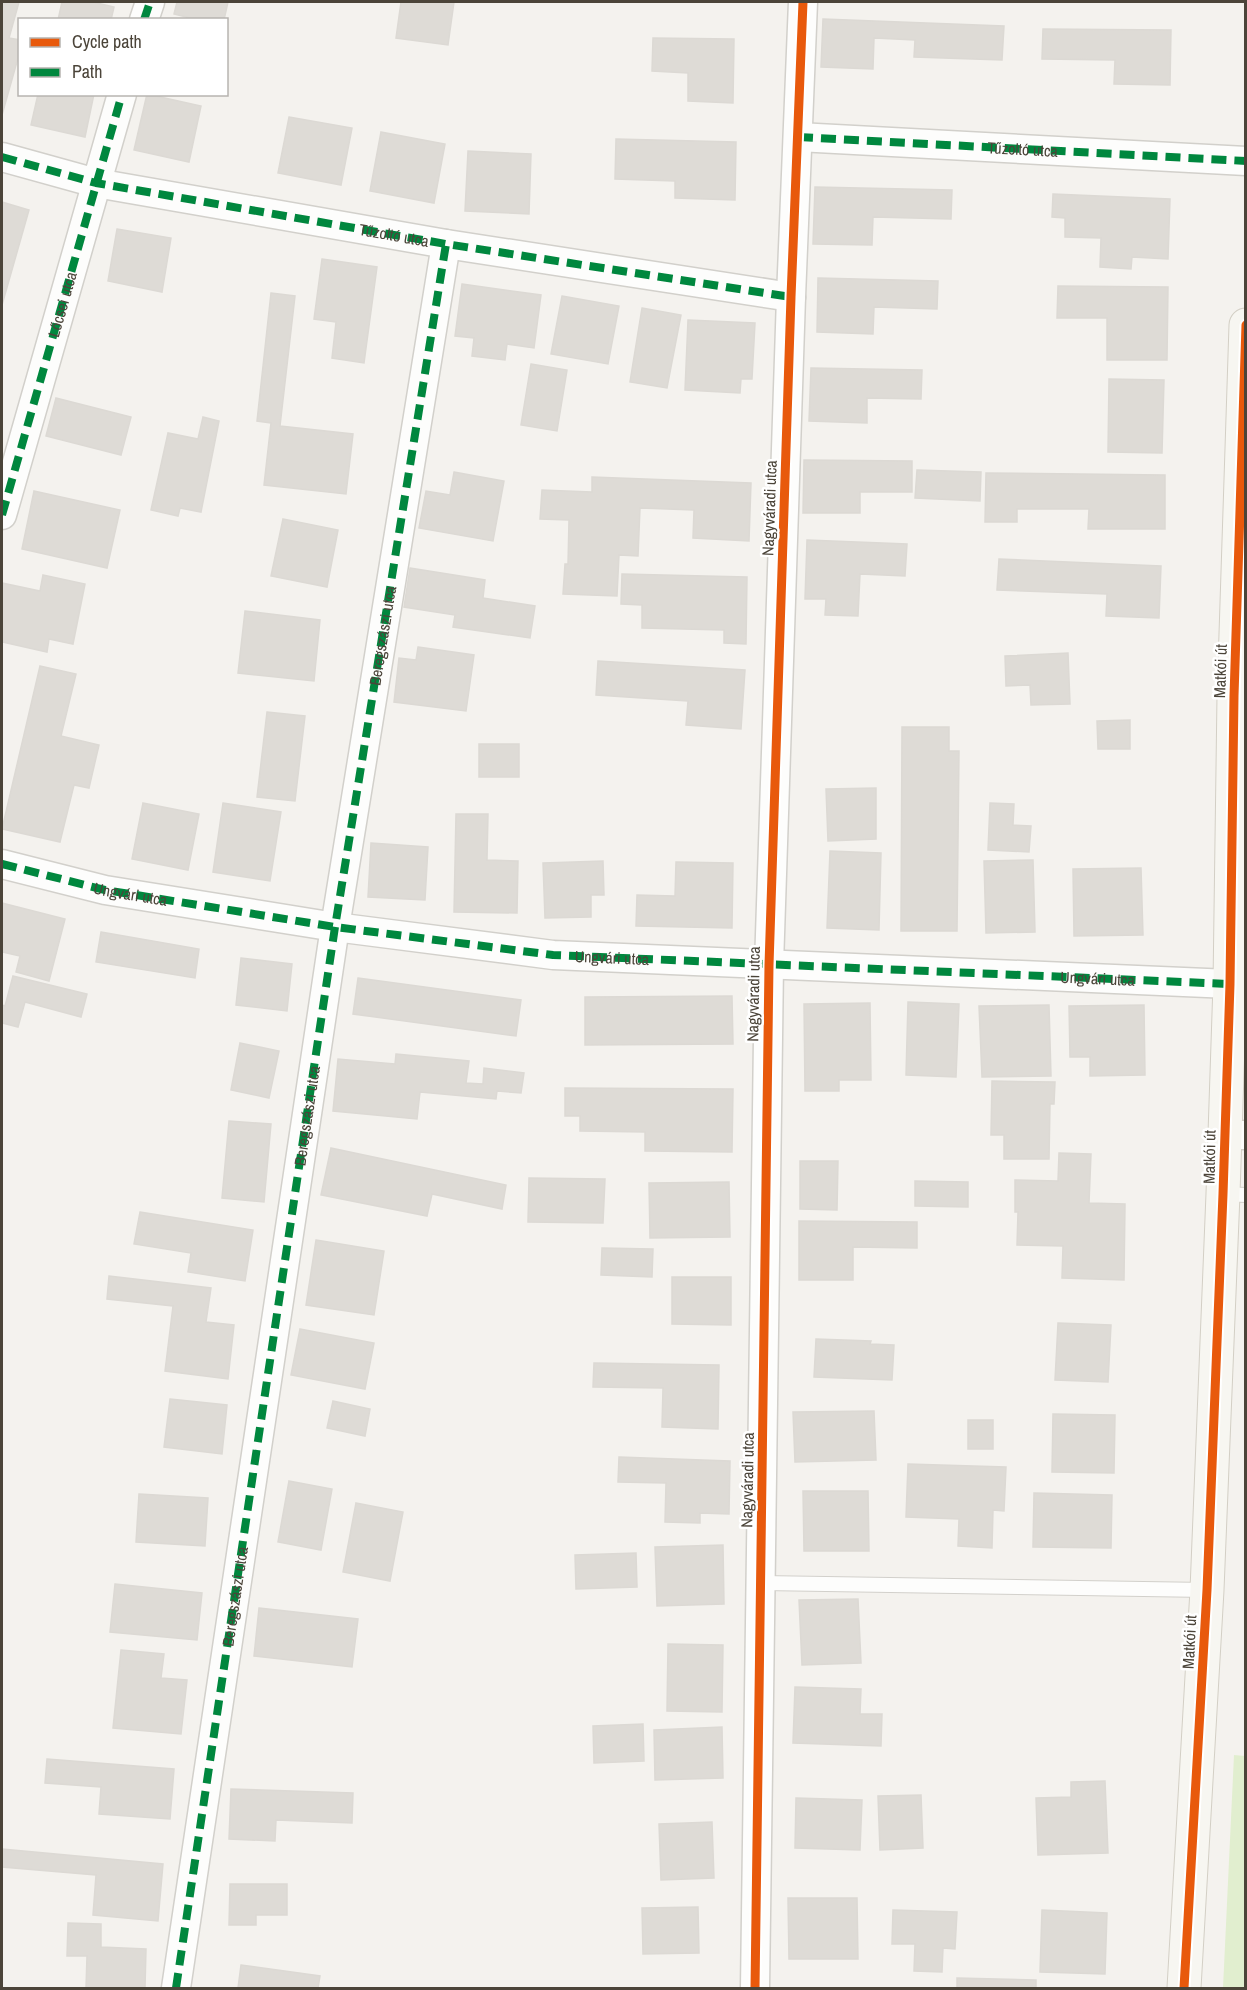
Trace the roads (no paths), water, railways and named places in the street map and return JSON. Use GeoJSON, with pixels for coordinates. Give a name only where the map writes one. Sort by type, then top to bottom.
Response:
{"type":"FeatureCollection","features":[{"type":"Feature","properties":{"kind":"street"},"geometry":{"type":"LineString","coordinates":[[145,18],[150,2]]}},
{"type":"Feature","properties":{"kind":"street","name":"Nagyváradi utca"},"geometry":{"type":"LineString","coordinates":[[754,1989],[769,965],[803,2]]}},
{"type":"Feature","properties":{"kind":"street","name":"Lőcsei utca"},"geometry":{"type":"LineString","coordinates":[[2,516],[121,96]]}},
{"type":"Feature","properties":{"kind":"street","name":"Tűzoltó utca"},"geometry":{"type":"LineString","coordinates":[[798,137],[1245,161]]}},
{"type":"Feature","properties":{"kind":"street","name":"Tűzoltó utca"},"geometry":{"type":"LineString","coordinates":[[2,157],[96,183],[446,244],[791,297]]}},
{"type":"Feature","properties":{"kind":"street","name":"Beregszászi utca"},"geometry":{"type":"LineString","coordinates":[[176,1989],[335,927],[446,244]]}},
{"type":"Feature","properties":{"kind":"street","name":"Matkói út"},"geometry":{"type":"LineString","coordinates":[[1184,1989],[1207,1590],[1234,1194],[1235,1135],[1230,984],[1240,697],[1245,325]]}},
{"type":"Feature","properties":{"kind":"street","name":"Ungvári utca"},"geometry":{"type":"LineString","coordinates":[[2,864],[105,890],[335,927],[553,955],[1230,984]]}},
{"type":"Feature","properties":{"kind":"lane"},"geometry":{"type":"LineString","coordinates":[[761,1583],[1207,1590]]}}]}
